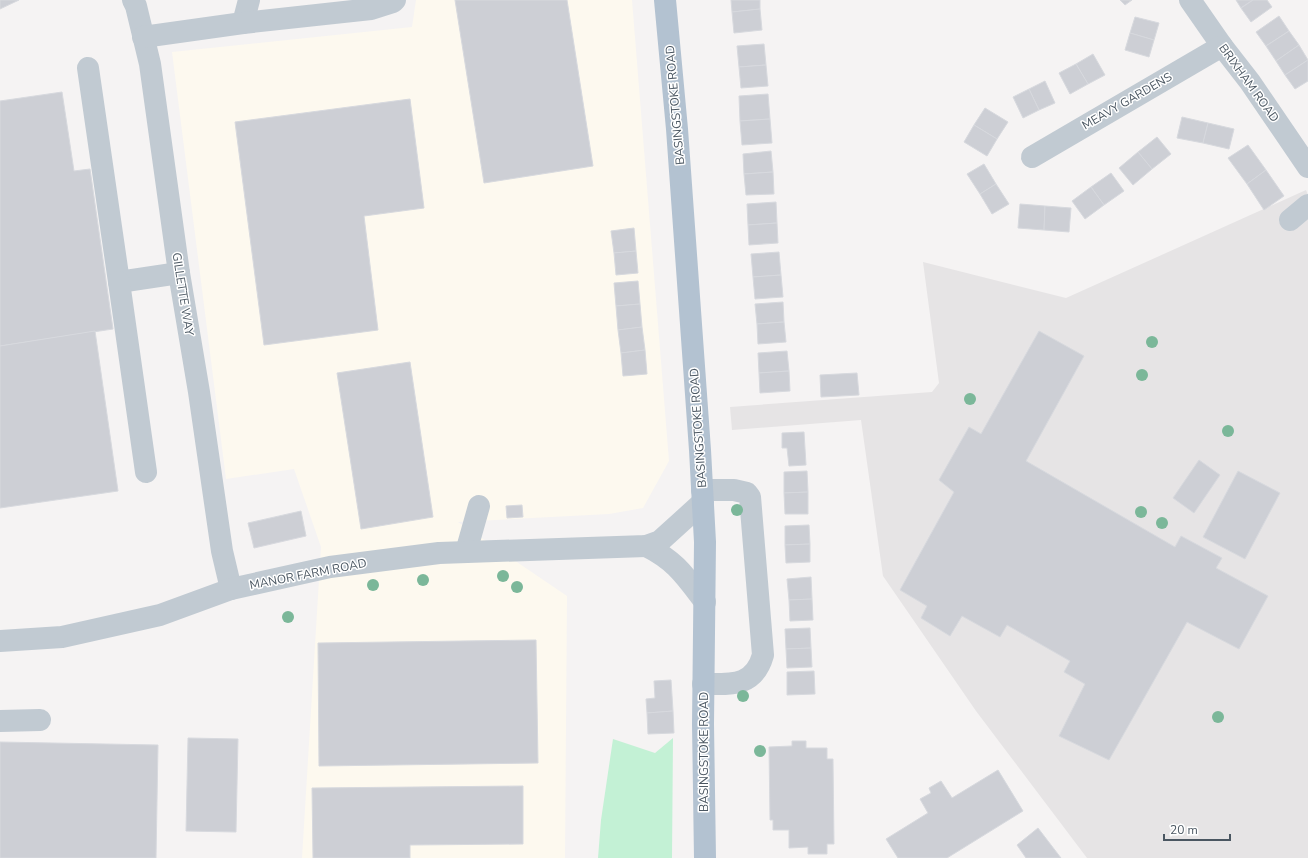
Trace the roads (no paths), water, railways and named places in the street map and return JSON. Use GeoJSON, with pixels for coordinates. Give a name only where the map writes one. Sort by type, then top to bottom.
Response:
{"type":"FeatureCollection","features":[{"type":"Feature","properties":{"kind":"main road","name":"BASINGSTOKE ROAD"},"geometry":{"type":"LineString","coordinates":[[665,0],[678,136],[703,496],[705,602],[703,684],[705,858]]}},
{"type":"Feature","properties":{"kind":"street","name":"GILLETTE WAY"},"geometry":{"type":"LineString","coordinates":[[133,0],[150,64],[179,273],[199,392],[222,551],[231,589]]}},
{"type":"Feature","properties":{"kind":"street"},"geometry":{"type":"LineString","coordinates":[[243,23],[249,0]]}},
{"type":"Feature","properties":{"kind":"street"},"geometry":{"type":"LineString","coordinates":[[143,37],[243,23],[371,9],[395,0]]}},
{"type":"Feature","properties":{"kind":"street","name":"BRIXHAM ROAD"},"geometry":{"type":"LineString","coordinates":[[1190,0],[1222,46],[1250,82],[1308,167]]}},
{"type":"Feature","properties":{"kind":"street","name":"MEAVY GARDENS"},"geometry":{"type":"LineString","coordinates":[[1032,157],[1222,46]]}},
{"type":"Feature","properties":{"kind":"street"},"geometry":{"type":"LineString","coordinates":[[88,68],[146,472]]}},
{"type":"Feature","properties":{"kind":"street"},"geometry":{"type":"LineString","coordinates":[[1290,220],[1308,205]]}},
{"type":"Feature","properties":{"kind":"street"},"geometry":{"type":"LineString","coordinates":[[119,282],[179,273]]}},
{"type":"Feature","properties":{"kind":"street"},"geometry":{"type":"LineString","coordinates":[[703,496],[741,491],[747,493],[750,497],[763,655],[761,664],[751,677],[740,682],[703,684]]}},
{"type":"Feature","properties":{"kind":"street","name":"MANOR FARM ROAD"},"geometry":{"type":"LineString","coordinates":[[0,641],[62,637],[160,614],[231,589],[330,567],[439,553],[646,546],[660,541],[703,496]]}},
{"type":"Feature","properties":{"kind":"street"},"geometry":{"type":"LineString","coordinates":[[466,552],[479,506]]}},
{"type":"Feature","properties":{"kind":"street"},"geometry":{"type":"LineString","coordinates":[[646,546],[677,566],[705,602]]}},
{"type":"Feature","properties":{"kind":"street"},"geometry":{"type":"LineString","coordinates":[[0,721],[40,720]]}}]}
